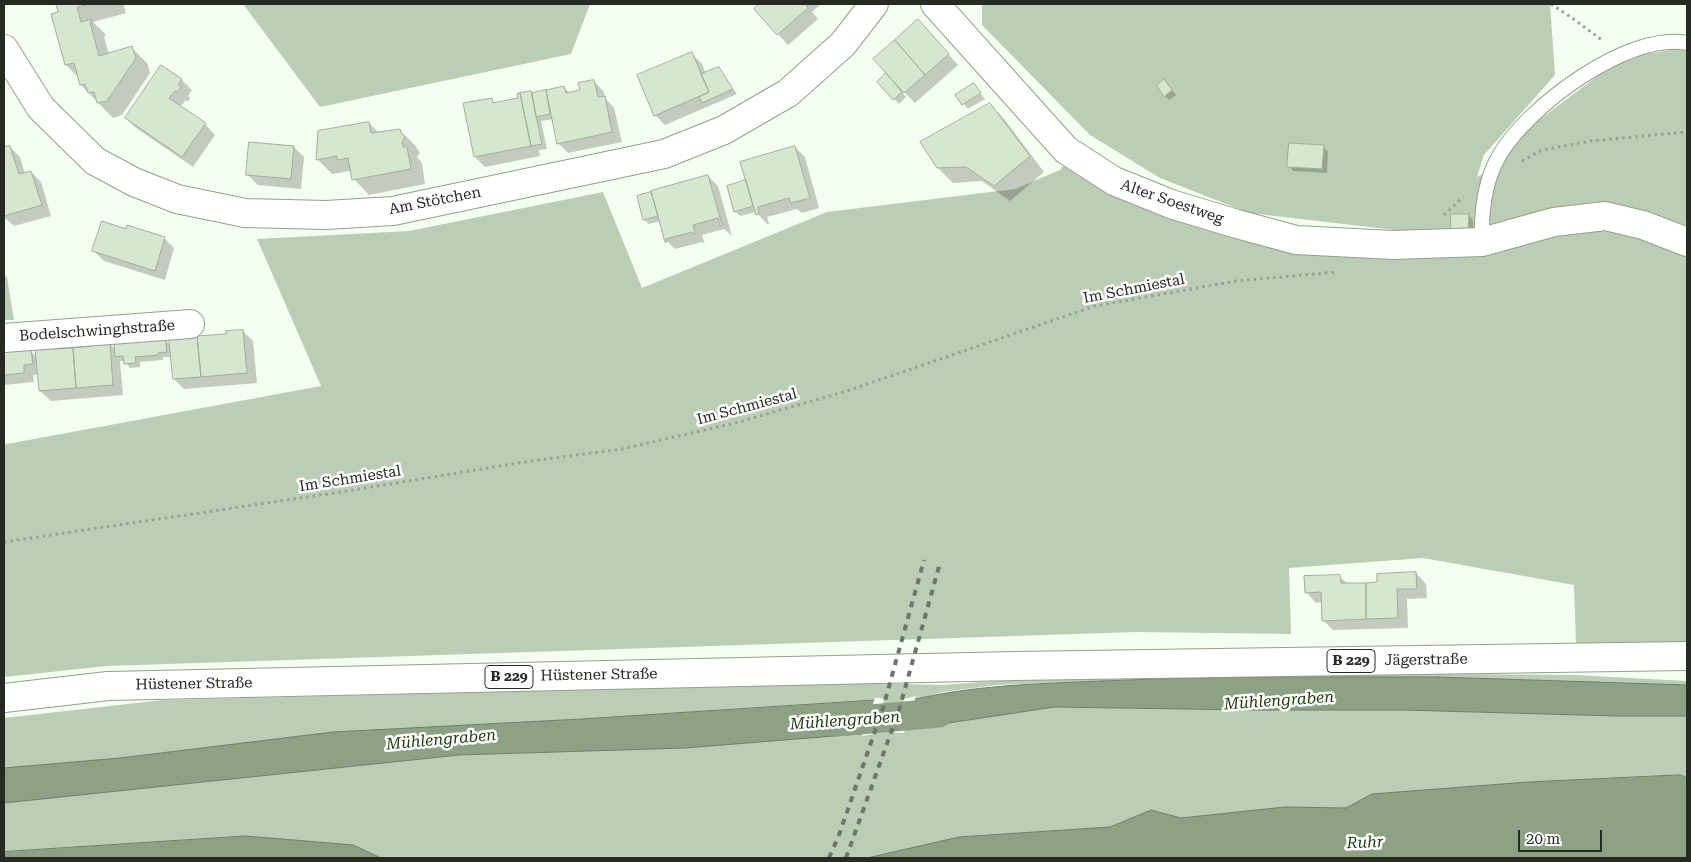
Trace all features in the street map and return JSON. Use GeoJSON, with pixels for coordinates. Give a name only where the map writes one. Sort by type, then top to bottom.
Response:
{"type":"FeatureCollection","features":[{"type":"Feature","properties":{"kind":"street","name":"Am Stötchen"},"geometry":{"type":"LineString","coordinates":[[4,49],[41,108],[95,161],[134,182],[177,199],[245,213],[326,215],[393,211],[664,154],[724,130],[788,92],[843,44],[874,4]]}},
{"type":"Feature","properties":{"kind":"street","name":"Alter Soestweg"},"geometry":{"type":"LineString","coordinates":[[935,4],[1066,150],[1114,182],[1171,204],[1296,240],[1393,245],[1482,242],[1554,222],[1605,216],[1643,225],[1687,242]]}},
{"type":"Feature","properties":{"kind":"street","name":"Bodelschwinghstraße"},"geometry":{"type":"LineString","coordinates":[[4,338],[190,324]]}},
{"type":"Feature","properties":{"kind":"street","name":"Jägerstraße"},"geometry":{"type":"LineString","coordinates":[[1015,666],[1687,656]]}},
{"type":"Feature","properties":{"kind":"street","name":"Hüstener Straße"},"geometry":{"type":"LineString","coordinates":[[4,698],[108,686],[1015,666]]}},
{"type":"Feature","properties":{"kind":"lane"},"geometry":{"type":"LineString","coordinates":[[1482,242],[1482,218],[1490,179],[1497,159],[1510,138],[1523,124],[1548,101],[1581,77],[1637,48],[1661,44],[1687,43]]}},
{"type":"Feature","properties":{"kind":"path"},"geometry":{"type":"LineString","coordinates":[[1551,4],[1621,56]]}},
{"type":"Feature","properties":{"kind":"path"},"geometry":{"type":"LineString","coordinates":[[1430,244],[1441,217],[1463,198],[1490,179],[1542,150],[1591,141],[1687,132]]}},
{"type":"Feature","properties":{"kind":"path","name":"Im Schmiestal"},"geometry":{"type":"LineString","coordinates":[[4,542],[622,449],[735,424],[847,392],[1095,306],[1236,282],[1341,272]]}},
{"type":"Feature","properties":{"kind":"shaded area"},"geometry":{"type":"Polygon","coordinates":[[[243,4],[590,4],[571,54],[320,107],[243,4]]]}},
{"type":"Feature","properties":{"kind":"shaded area"},"geometry":{"type":"Polygon","coordinates":[[[982,4],[1550,4],[1555,75],[1484,155],[1477,177],[1501,164],[1528,128],[1606,70],[1629,57],[1676,49],[1687,51],[1687,648],[1576,644],[1574,585],[1423,558],[1289,568],[1291,634],[1136,632],[107,666],[4,677],[4,443],[7,444],[321,386],[257,239],[409,231],[603,192],[642,288],[827,212],[1015,189],[1060,170],[1065,163],[1084,176],[1385,249],[1395,230],[1249,213],[1160,178],[1090,135],[982,25],[982,4]]]}},
{"type":"Feature","properties":{"kind":"shaded area"},"geometry":{"type":"Polygon","coordinates":[[[4,276],[7,277],[14,320],[4,320],[4,276]]]}},
{"type":"Feature","properties":{"kind":"shaded area"},"geometry":{"type":"Polygon","coordinates":[[[1243,672],[1575,675],[1687,681],[1687,685],[1438,677],[1180,678],[997,685],[943,692],[907,701],[897,731],[1054,707],[1404,710],[1615,716],[1687,716],[1687,778],[1681,775],[1528,782],[1372,794],[1346,808],[1285,807],[1181,818],[1151,810],[1110,827],[959,837],[867,858],[381,858],[353,845],[246,836],[4,852],[4,803],[459,755],[685,748],[881,700],[582,719],[333,732],[120,758],[4,768],[4,718],[163,700],[862,683],[942,685],[1037,678],[1243,672]]]}},
{"type":"Feature","properties":{"kind":"water"},"geometry":{"type":"Polygon","coordinates":[[[1438,677],[1687,685],[1687,716],[1615,716],[1404,710],[1054,707],[896,731],[907,701],[980,688],[1144,679],[1438,677]]]}},
{"type":"Feature","properties":{"kind":"water"},"geometry":{"type":"Polygon","coordinates":[[[881,700],[871,733],[685,748],[459,755],[4,803],[4,768],[120,758],[333,732],[582,719],[881,700]]]}},
{"type":"Feature","properties":{"kind":"water","name":"Ruhr"},"geometry":{"type":"Polygon","coordinates":[[[1681,775],[1687,778],[1687,858],[867,858],[959,837],[1110,827],[1151,810],[1181,818],[1285,807],[1346,808],[1372,794],[1528,782],[1681,775]]]}},
{"type":"Feature","properties":{"kind":"water"},"geometry":{"type":"Polygon","coordinates":[[[246,836],[353,845],[381,858],[4,858],[4,852],[246,836]]]}},
{"type":"Feature","properties":{"kind":"pier"},"geometry":{"type":"Polygon","coordinates":[[[916,696],[904,733],[895,733],[904,699],[916,696]]]}},
{"type":"Feature","properties":{"kind":"pier"},"geometry":{"type":"Polygon","coordinates":[[[875,698],[882,698],[884,700],[873,734],[862,736],[875,698]]]}},
{"type":"Feature","properties":{"kind":"building"},"geometry":{"type":"Polygon","coordinates":[[[56,4],[90,4],[77,7],[81,22],[92,19],[92,22],[90,22],[99,56],[132,46],[136,58],[107,101],[97,103],[94,92],[88,93],[85,84],[80,85],[74,63],[65,65],[51,14],[58,12],[56,4]]]}},
{"type":"Feature","properties":{"kind":"building"},"geometry":{"type":"Polygon","coordinates":[[[759,4],[805,4],[808,8],[777,35],[754,9],[759,4]]]}},
{"type":"Feature","properties":{"kind":"building"},"geometry":{"type":"Polygon","coordinates":[[[918,19],[949,54],[925,75],[895,40],[918,19]]]}},
{"type":"Feature","properties":{"kind":"building"},"geometry":{"type":"Polygon","coordinates":[[[895,40],[925,75],[904,93],[873,59],[895,40]]]}},
{"type":"Feature","properties":{"kind":"building"},"geometry":{"type":"Polygon","coordinates":[[[692,52],[709,92],[654,116],[637,75],[692,52]]]}},
{"type":"Feature","properties":{"kind":"building"},"geometry":{"type":"Polygon","coordinates":[[[161,65],[182,79],[178,85],[181,87],[169,98],[206,123],[182,157],[125,118],[161,65]]]}},
{"type":"Feature","properties":{"kind":"building"},"geometry":{"type":"Polygon","coordinates":[[[719,67],[733,89],[702,103],[699,97],[709,92],[701,74],[719,67]]]}},
{"type":"Feature","properties":{"kind":"building"},"geometry":{"type":"Polygon","coordinates":[[[886,73],[902,92],[893,100],[877,82],[886,73]]]}},
{"type":"Feature","properties":{"kind":"building"},"geometry":{"type":"Polygon","coordinates":[[[1164,79],[1172,90],[1164,97],[1157,86],[1164,79]]]}},
{"type":"Feature","properties":{"kind":"building"},"geometry":{"type":"Polygon","coordinates":[[[594,80],[598,97],[605,96],[612,132],[557,144],[546,90],[564,86],[566,93],[580,90],[578,83],[594,80]]]}},
{"type":"Feature","properties":{"kind":"building"},"geometry":{"type":"Polygon","coordinates":[[[974,83],[981,93],[962,105],[955,95],[974,83]]]}},
{"type":"Feature","properties":{"kind":"building"},"geometry":{"type":"Polygon","coordinates":[[[546,90],[550,114],[536,117],[532,93],[546,90]]]}},
{"type":"Feature","properties":{"kind":"building"},"geometry":{"type":"Polygon","coordinates":[[[531,91],[542,144],[531,146],[520,93],[531,91]]]}},
{"type":"Feature","properties":{"kind":"building"},"geometry":{"type":"Polygon","coordinates":[[[520,93],[531,146],[474,157],[463,103],[492,98],[493,103],[518,98],[517,94],[520,93]]]}},
{"type":"Feature","properties":{"kind":"building"},"geometry":{"type":"Polygon","coordinates":[[[990,103],[1030,156],[994,186],[966,167],[937,168],[920,142],[990,103]]]}},
{"type":"Feature","properties":{"kind":"building"},"geometry":{"type":"Polygon","coordinates":[[[369,122],[371,133],[400,129],[405,137],[402,142],[403,147],[407,147],[411,169],[352,180],[348,158],[338,160],[337,156],[316,160],[318,131],[369,122]]]}},
{"type":"Feature","properties":{"kind":"building"},"geometry":{"type":"Polygon","coordinates":[[[249,142],[294,146],[291,179],[246,175],[249,142]]]}},
{"type":"Feature","properties":{"kind":"building"},"geometry":{"type":"Polygon","coordinates":[[[1289,143],[1324,145],[1322,169],[1287,167],[1289,143]]]}},
{"type":"Feature","properties":{"kind":"building"},"geometry":{"type":"Polygon","coordinates":[[[10,146],[19,174],[31,171],[42,205],[4,216],[4,147],[10,146]]]}},
{"type":"Feature","properties":{"kind":"building"},"geometry":{"type":"Polygon","coordinates":[[[795,146],[810,198],[791,203],[789,198],[758,207],[759,214],[756,215],[740,162],[795,146]]]}},
{"type":"Feature","properties":{"kind":"building"},"geometry":{"type":"Polygon","coordinates":[[[708,175],[722,225],[720,226],[718,218],[693,225],[695,234],[692,232],[666,239],[667,242],[665,242],[651,191],[708,175]]]}},
{"type":"Feature","properties":{"kind":"building"},"geometry":{"type":"Polygon","coordinates":[[[746,180],[753,206],[734,212],[727,186],[746,180]]]}},
{"type":"Feature","properties":{"kind":"building"},"geometry":{"type":"Polygon","coordinates":[[[651,192],[658,216],[643,220],[637,196],[651,192]]]}},
{"type":"Feature","properties":{"kind":"building"},"geometry":{"type":"Polygon","coordinates":[[[1451,214],[1469,214],[1468,231],[1451,231],[1451,214]]]}},
{"type":"Feature","properties":{"kind":"building"},"geometry":{"type":"Polygon","coordinates":[[[102,221],[126,229],[127,225],[165,237],[155,271],[92,251],[102,221]]]}},
{"type":"Feature","properties":{"kind":"building"},"geometry":{"type":"Polygon","coordinates":[[[243,330],[247,373],[201,377],[197,336],[226,334],[226,331],[243,330]]]}},
{"type":"Feature","properties":{"kind":"building"},"geometry":{"type":"Polygon","coordinates":[[[169,336],[197,336],[201,377],[173,379],[169,336]]]}},
{"type":"Feature","properties":{"kind":"building"},"geometry":{"type":"Polygon","coordinates":[[[165,338],[167,352],[158,353],[158,355],[135,357],[136,363],[124,364],[123,356],[115,357],[114,343],[165,338]]]}},
{"type":"Feature","properties":{"kind":"building"},"geometry":{"type":"Polygon","coordinates":[[[110,342],[113,385],[76,388],[73,348],[93,346],[92,343],[110,342]]]}},
{"type":"Feature","properties":{"kind":"building"},"geometry":{"type":"Polygon","coordinates":[[[52,347],[53,349],[73,348],[76,388],[39,391],[35,348],[52,347]]]}},
{"type":"Feature","properties":{"kind":"building"},"geometry":{"type":"Polygon","coordinates":[[[31,350],[33,364],[24,365],[24,373],[4,375],[4,352],[31,350]]]}},
{"type":"Feature","properties":{"kind":"building"},"geometry":{"type":"Polygon","coordinates":[[[1416,572],[1417,589],[1397,589],[1398,618],[1366,619],[1366,583],[1377,582],[1377,574],[1416,572]]]}},
{"type":"Feature","properties":{"kind":"building"},"geometry":{"type":"Polygon","coordinates":[[[1340,575],[1341,583],[1366,583],[1366,619],[1322,621],[1321,592],[1305,593],[1304,576],[1340,575]]]}},
{"type":"Feature","properties":{"kind":"waterway","name":"Mühlengraben"},"geometry":{"type":"LineString","coordinates":[[837,722],[939,713]]}},
{"type":"Feature","properties":{"kind":"railway"},"geometry":{"type":"LineString","coordinates":[[829,858],[839,835],[883,708],[924,560]]}},
{"type":"Feature","properties":{"kind":"railway"},"geometry":{"type":"LineString","coordinates":[[846,858],[899,710],[940,563]]}}]}
